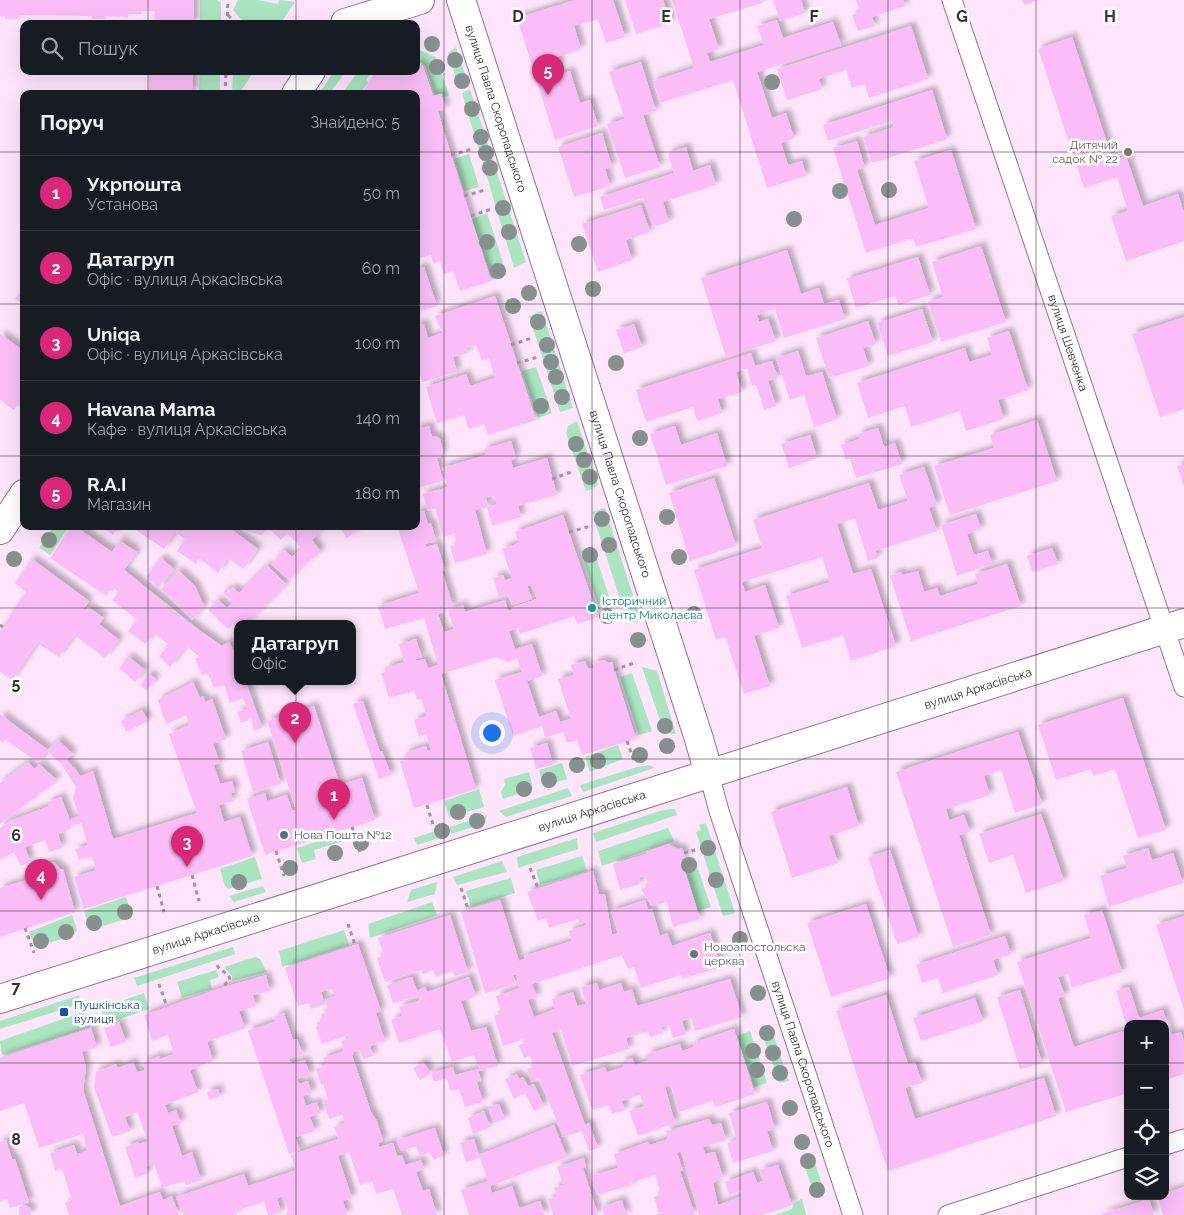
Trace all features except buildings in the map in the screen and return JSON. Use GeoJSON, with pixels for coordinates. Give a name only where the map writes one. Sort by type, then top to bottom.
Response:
{"type":"FeatureCollection","features":[{"type":"Feature","properties":{"kind":"main road"},"geometry":{"type":"LineString","coordinates":[[349,15],[420,0]]}},
{"type":"Feature","properties":{"kind":"main road","name":"вулиця Павла Скоропадського"},"geometry":{"type":"LineString","coordinates":[[461,0],[709,774]]}},
{"type":"Feature","properties":{"kind":"main road"},"geometry":{"type":"LineString","coordinates":[[299,90],[308,75]]}},
{"type":"Feature","properties":{"kind":"main road"},"geometry":{"type":"LineString","coordinates":[[0,530],[20,500]]}},
{"type":"Feature","properties":{"kind":"main road","name":"вулиця Аркасівська"},"geometry":{"type":"LineString","coordinates":[[0,999],[1175,626]]}},
{"type":"Feature","properties":{"kind":"street","name":"вулиця Шевченка"},"geometry":{"type":"LineString","coordinates":[[952,0],[1175,626],[1184,687]]}},
{"type":"Feature","properties":{"kind":"street","name":"вулиця Павла Скоропадського"},"geometry":{"type":"LineString","coordinates":[[709,774],[719,811],[853,1215]]}},
{"type":"Feature","properties":{"kind":"street"},"geometry":{"type":"LineString","coordinates":[[1169,1144],[1184,1139]]}},
{"type":"Feature","properties":{"kind":"street"},"geometry":{"type":"LineString","coordinates":[[948,1215],[1124,1158]]}},
{"type":"Feature","properties":{"kind":"path"},"geometry":{"type":"LineString","coordinates":[[227,20],[228,0]]}},
{"type":"Feature","properties":{"kind":"path"},"geometry":{"type":"LineString","coordinates":[[227,14],[232,20]]}},
{"type":"Feature","properties":{"kind":"path"},"geometry":{"type":"LineString","coordinates":[[225,90],[226,75]]}},
{"type":"Feature","properties":{"kind":"path"},"geometry":{"type":"LineString","coordinates":[[451,155],[472,149]]}},
{"type":"Feature","properties":{"kind":"path"},"geometry":{"type":"LineString","coordinates":[[464,196],[485,190]]}},
{"type":"Feature","properties":{"kind":"path"},"geometry":{"type":"LineString","coordinates":[[470,216],[491,209]]}},
{"type":"Feature","properties":{"kind":"path"},"geometry":{"type":"LineString","coordinates":[[511,345],[532,338]]}},
{"type":"Feature","properties":{"kind":"path"},"geometry":{"type":"LineString","coordinates":[[517,363],[538,357]]}},
{"type":"Feature","properties":{"kind":"path"},"geometry":{"type":"LineString","coordinates":[[552,478],[574,471]]}},
{"type":"Feature","properties":{"kind":"path"},"geometry":{"type":"LineString","coordinates":[[569,532],[591,526]]}},
{"type":"Feature","properties":{"kind":"path"},"geometry":{"type":"LineString","coordinates":[[595,608],[615,602]]}},
{"type":"Feature","properties":{"kind":"path"},"geometry":{"type":"LineString","coordinates":[[614,670],[634,663]]}},
{"type":"Feature","properties":{"kind":"path"},"geometry":{"type":"LineString","coordinates":[[627,741],[634,761]]}},
{"type":"Feature","properties":{"kind":"path"},"geometry":{"type":"LineString","coordinates":[[426,804],[434,828]]}},
{"type":"Feature","properties":{"kind":"path"},"geometry":{"type":"LineString","coordinates":[[352,827],[360,852]]}},
{"type":"Feature","properties":{"kind":"path"},"geometry":{"type":"LineString","coordinates":[[684,853],[695,850]]}},
{"type":"Feature","properties":{"kind":"path"},"geometry":{"type":"LineString","coordinates":[[276,851],[284,876]]}},
{"type":"Feature","properties":{"kind":"path"},"geometry":{"type":"LineString","coordinates":[[530,868],[538,888]]}},
{"type":"Feature","properties":{"kind":"path"},"geometry":{"type":"LineString","coordinates":[[192,875],[199,901]]}},
{"type":"Feature","properties":{"kind":"path"},"geometry":{"type":"LineString","coordinates":[[157,886],[164,912]]}},
{"type":"Feature","properties":{"kind":"path"},"geometry":{"type":"LineString","coordinates":[[461,888],[468,909]]}},
{"type":"Feature","properties":{"kind":"path"},"geometry":{"type":"LineString","coordinates":[[348,924],[355,945]]}},
{"type":"Feature","properties":{"kind":"path"},"geometry":{"type":"LineString","coordinates":[[25,928],[34,953]]}},
{"type":"Feature","properties":{"kind":"path"},"geometry":{"type":"LineString","coordinates":[[216,965],[219,970],[226,972],[230,976],[230,980],[221,988]]}},
{"type":"Feature","properties":{"kind":"path"},"geometry":{"type":"LineString","coordinates":[[159,984],[167,1007]]}},
{"type":"Feature","properties":{"kind":"green space"},"geometry":{"type":"Polygon","coordinates":[[[200,0],[217,0],[221,3],[221,20],[200,20],[200,0]]]}},
{"type":"Feature","properties":{"kind":"green space"},"geometry":{"type":"Polygon","coordinates":[[[238,0],[258,0],[278,4],[279,0],[295,2],[283,20],[242,20],[233,10],[238,0]]]}},
{"type":"Feature","properties":{"kind":"green space"},"geometry":{"type":"Polygon","coordinates":[[[456,47],[468,84],[459,88],[448,53],[456,47]]]}},
{"type":"Feature","properties":{"kind":"green space"},"geometry":{"type":"Polygon","coordinates":[[[420,51],[436,57],[449,95],[445,97],[442,93],[435,95],[425,65],[420,62],[420,51]]]}},
{"type":"Feature","properties":{"kind":"green space"},"geometry":{"type":"Polygon","coordinates":[[[199,75],[220,75],[220,90],[199,90],[199,75]]]}},
{"type":"Feature","properties":{"kind":"green space"},"geometry":{"type":"Polygon","coordinates":[[[233,75],[251,75],[242,90],[232,90],[233,75]]]}},
{"type":"Feature","properties":{"kind":"green space"},"geometry":{"type":"Polygon","coordinates":[[[331,75],[343,75],[332,90],[322,90],[331,75]]]}},
{"type":"Feature","properties":{"kind":"green space"},"geometry":{"type":"Polygon","coordinates":[[[355,75],[369,75],[366,80],[368,83],[362,90],[345,90],[355,75]]]}},
{"type":"Feature","properties":{"kind":"green space"},"geometry":{"type":"Polygon","coordinates":[[[470,89],[526,262],[514,268],[462,93],[470,89]]]}},
{"type":"Feature","properties":{"kind":"green space"},"geometry":{"type":"Polygon","coordinates":[[[469,154],[479,187],[464,191],[454,159],[469,154]]]}},
{"type":"Feature","properties":{"kind":"green space"},"geometry":{"type":"Polygon","coordinates":[[[487,213],[507,275],[492,279],[472,219],[487,213]]]}},
{"type":"Feature","properties":{"kind":"green space"},"geometry":{"type":"Polygon","coordinates":[[[542,311],[573,408],[560,412],[529,316],[542,311]]]}},
{"type":"Feature","properties":{"kind":"green space"},"geometry":{"type":"Polygon","coordinates":[[[536,367],[552,413],[538,418],[522,371],[536,367]]]}},
{"type":"Feature","properties":{"kind":"green space"},"geometry":{"type":"Polygon","coordinates":[[[577,421],[598,485],[586,491],[566,433],[568,426],[577,421]]]}},
{"type":"Feature","properties":{"kind":"green space"},"geometry":{"type":"Polygon","coordinates":[[[605,508],[641,620],[628,624],[592,512],[605,508]]]}},
{"type":"Feature","properties":{"kind":"green space"},"geometry":{"type":"Polygon","coordinates":[[[51,530],[66,530],[50,555],[39,548],[51,530]]]}},
{"type":"Feature","properties":{"kind":"green space"},"geometry":{"type":"Polygon","coordinates":[[[593,547],[610,600],[598,604],[581,551],[593,547]]]}},
{"type":"Feature","properties":{"kind":"green space"},"geometry":{"type":"Polygon","coordinates":[[[642,667],[657,671],[676,734],[664,733],[642,667]]]}},
{"type":"Feature","properties":{"kind":"green space"},"geometry":{"type":"Polygon","coordinates":[[[632,673],[652,731],[639,735],[620,677],[632,673]]]}},
{"type":"Feature","properties":{"kind":"green space"},"geometry":{"type":"Polygon","coordinates":[[[618,745],[623,759],[590,772],[585,757],[618,745]]]}},
{"type":"Feature","properties":{"kind":"green space"},"geometry":{"type":"Polygon","coordinates":[[[562,763],[567,779],[543,786],[539,770],[562,763]]]}},
{"type":"Feature","properties":{"kind":"green space"},"geometry":{"type":"Polygon","coordinates":[[[650,765],[654,768],[583,792],[580,785],[637,767],[650,765]]]}},
{"type":"Feature","properties":{"kind":"green space"},"geometry":{"type":"Polygon","coordinates":[[[529,772],[533,789],[503,799],[501,792],[505,785],[504,779],[529,772]]]}},
{"type":"Feature","properties":{"kind":"green space"},"geometry":{"type":"Polygon","coordinates":[[[568,788],[572,796],[506,817],[499,811],[568,788]]]}},
{"type":"Feature","properties":{"kind":"green space"},"geometry":{"type":"Polygon","coordinates":[[[479,789],[484,807],[449,817],[444,801],[479,789]]]}},
{"type":"Feature","properties":{"kind":"green space"},"geometry":{"type":"Polygon","coordinates":[[[675,809],[677,815],[596,842],[593,833],[663,810],[675,809]]]}},
{"type":"Feature","properties":{"kind":"green space"},"geometry":{"type":"Polygon","coordinates":[[[487,815],[485,823],[451,834],[450,827],[487,815]]]}},
{"type":"Feature","properties":{"kind":"green space"},"geometry":{"type":"Polygon","coordinates":[[[706,823],[735,913],[723,916],[696,832],[701,830],[699,825],[706,823]]]}},
{"type":"Feature","properties":{"kind":"green space"},"geometry":{"type":"Polygon","coordinates":[[[445,828],[448,835],[417,845],[414,838],[445,828]]]}},
{"type":"Feature","properties":{"kind":"green space"},"geometry":{"type":"Polygon","coordinates":[[[668,828],[674,841],[602,866],[598,851],[668,828]]]}},
{"type":"Feature","properties":{"kind":"green space"},"geometry":{"type":"Polygon","coordinates":[[[348,832],[350,839],[314,850],[316,859],[302,863],[297,848],[348,832]]]}},
{"type":"Feature","properties":{"kind":"green space"},"geometry":{"type":"Polygon","coordinates":[[[577,838],[578,849],[518,868],[517,857],[577,838]]]}},
{"type":"Feature","properties":{"kind":"green space"},"geometry":{"type":"Polygon","coordinates":[[[582,856],[587,871],[540,885],[536,870],[582,856]]]}},
{"type":"Feature","properties":{"kind":"green space"},"geometry":{"type":"Polygon","coordinates":[[[255,857],[262,879],[228,889],[225,886],[220,869],[255,857]]]}},
{"type":"Feature","properties":{"kind":"green space"},"geometry":{"type":"Polygon","coordinates":[[[694,857],[711,907],[698,911],[683,862],[694,857]]]}},
{"type":"Feature","properties":{"kind":"green space"},"geometry":{"type":"Polygon","coordinates":[[[502,861],[507,872],[457,885],[453,877],[502,861]]]}},
{"type":"Feature","properties":{"kind":"green space"},"geometry":{"type":"Polygon","coordinates":[[[511,878],[515,893],[471,907],[466,891],[511,878]]]}},
{"type":"Feature","properties":{"kind":"green space"},"geometry":{"type":"Polygon","coordinates":[[[437,882],[435,894],[407,902],[411,890],[437,882]]]}},
{"type":"Feature","properties":{"kind":"green space"},"geometry":{"type":"Polygon","coordinates":[[[263,886],[266,892],[234,902],[229,896],[263,886]]]}},
{"type":"Feature","properties":{"kind":"green space"},"geometry":{"type":"Polygon","coordinates":[[[126,897],[132,917],[90,930],[84,911],[126,897]]]}},
{"type":"Feature","properties":{"kind":"green space"},"geometry":{"type":"Polygon","coordinates":[[[432,902],[437,915],[370,938],[368,924],[432,902]]]}},
{"type":"Feature","properties":{"kind":"green space"},"geometry":{"type":"Polygon","coordinates":[[[72,915],[77,930],[74,935],[35,947],[29,932],[72,915]]]}},
{"type":"Feature","properties":{"kind":"green space"},"geometry":{"type":"Polygon","coordinates":[[[344,930],[349,945],[282,967],[279,951],[344,930]]]}},
{"type":"Feature","properties":{"kind":"green space"},"geometry":{"type":"Polygon","coordinates":[[[233,947],[235,954],[137,986],[134,978],[233,947]]]}},
{"type":"Feature","properties":{"kind":"green space"},"geometry":{"type":"Polygon","coordinates":[[[255,957],[260,959],[267,972],[232,981],[232,976],[224,967],[255,957]]]}},
{"type":"Feature","properties":{"kind":"green space"},"geometry":{"type":"Polygon","coordinates":[[[216,970],[219,977],[210,980],[212,989],[182,998],[177,982],[216,970]]]}},
{"type":"Feature","properties":{"kind":"green space"},"geometry":{"type":"Polygon","coordinates":[[[144,993],[149,1009],[105,1024],[101,1008],[144,993]]]}},
{"type":"Feature","properties":{"kind":"green space"},"geometry":{"type":"Polygon","coordinates":[[[80,995],[77,1005],[0,1029],[0,1021],[80,995]]]}},
{"type":"Feature","properties":{"kind":"green space"},"geometry":{"type":"Polygon","coordinates":[[[83,1012],[90,1027],[2,1055],[0,1041],[83,1012]]]}},
{"type":"Feature","properties":{"kind":"green space"},"geometry":{"type":"Polygon","coordinates":[[[770,1024],[789,1081],[779,1083],[760,1028],[770,1024]]]}},
{"type":"Feature","properties":{"kind":"green space"},"geometry":{"type":"Polygon","coordinates":[[[750,1031],[767,1083],[754,1087],[737,1036],[750,1031]]]}},
{"type":"Feature","properties":{"kind":"green space"},"geometry":{"type":"Polygon","coordinates":[[[812,1154],[824,1191],[815,1197],[803,1161],[812,1154]]]}},
{"type":"Feature","properties":{"kind":"green space"},"geometry":{"type":"Polygon","coordinates":[[[802,1199],[806,1215],[775,1215],[792,1209],[794,1203],[802,1199]]]}},
{"type":"Feature","properties":{"kind":"place","name":"R.A.I"},"geometry":{"type":"Point","coordinates":[548,95]}},
{"type":"Feature","properties":{"kind":"place","name":"Дитячий садок № 22"},"geometry":{"type":"Point","coordinates":[1128,152]}},
{"type":"Feature","properties":{"kind":"place","name":"Історичний центр Миколаєва"},"geometry":{"type":"Point","coordinates":[592,608]}},
{"type":"Feature","properties":{"kind":"place","name":"Датагруп"},"geometry":{"type":"Point","coordinates":[295,743]}},
{"type":"Feature","properties":{"kind":"place","name":"Укрпошта"},"geometry":{"type":"Point","coordinates":[334,820]}},
{"type":"Feature","properties":{"kind":"place","name":"Нова Пошта №12"},"geometry":{"type":"Point","coordinates":[284,835]}},
{"type":"Feature","properties":{"kind":"place","name":"Uniqa"},"geometry":{"type":"Point","coordinates":[187,867]}},
{"type":"Feature","properties":{"kind":"place","name":"Havana Mama"},"geometry":{"type":"Point","coordinates":[41,900]}},
{"type":"Feature","properties":{"kind":"place","name":"Новоапостольска церква"},"geometry":{"type":"Point","coordinates":[694,954]}},
{"type":"Feature","properties":{"kind":"place","name":"Пушкінська вулиця"},"geometry":{"type":"Point","coordinates":[64,1012]}}]}
